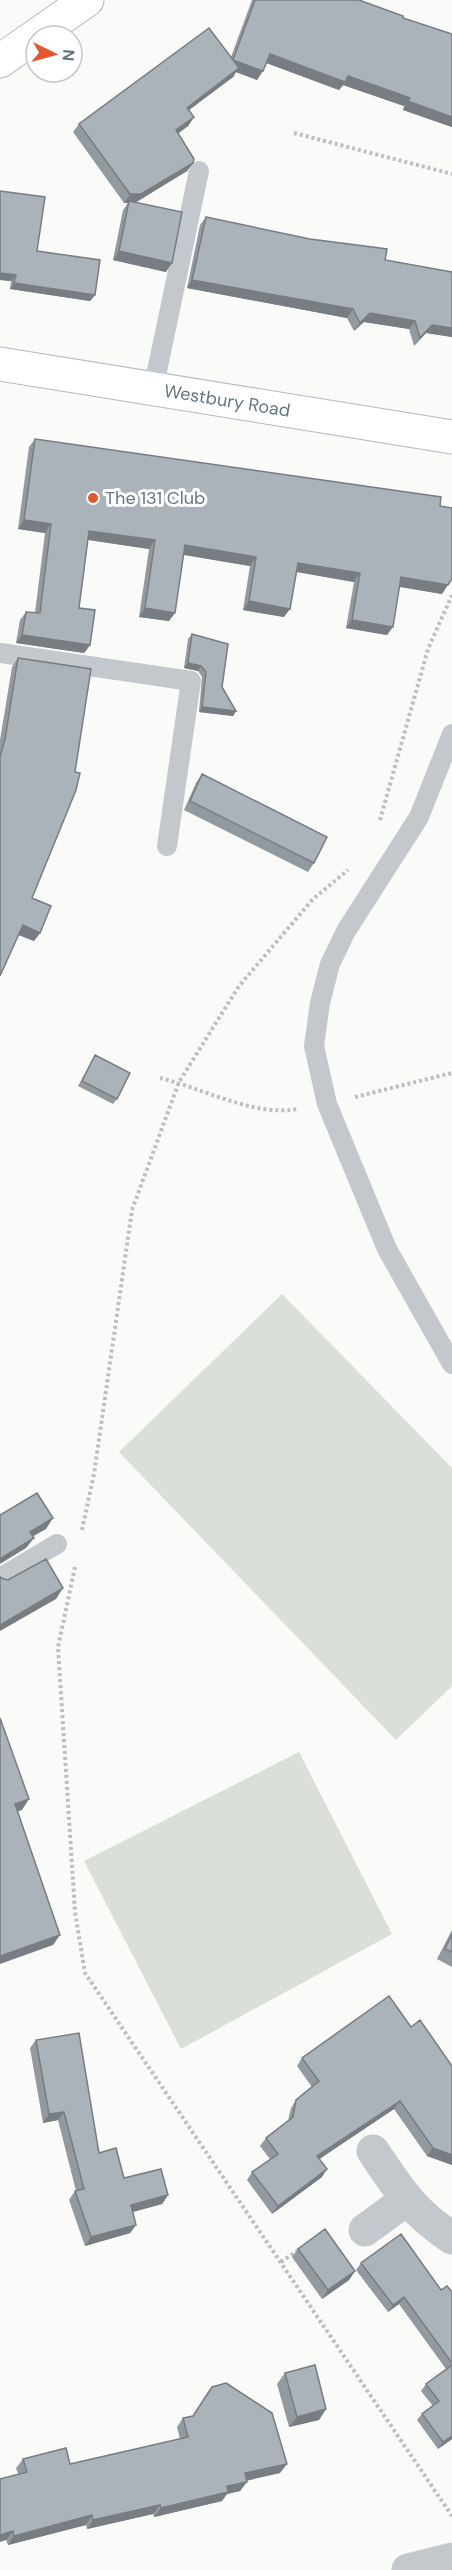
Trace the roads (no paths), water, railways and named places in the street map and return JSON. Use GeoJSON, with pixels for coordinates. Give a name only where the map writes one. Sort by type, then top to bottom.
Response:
{"type":"FeatureCollection","features":[{"type":"Feature","properties":{"kind":"main road"},"geometry":{"type":"LineString","coordinates":[[0,61],[87,0]]}},
{"type":"Feature","properties":{"kind":"main road","name":"Westbury Road"},"geometry":{"type":"LineString","coordinates":[[0,364],[452,437]]}},
{"type":"Feature","properties":{"kind":"street"},"geometry":{"type":"LineString","coordinates":[[373,2151],[406,2200],[428,2222],[452,2238]]}},
{"type":"Feature","properties":{"kind":"street"},"geometry":{"type":"LineString","coordinates":[[365,2230],[406,2200]]}},
{"type":"Feature","properties":{"kind":"street"},"geometry":{"type":"LineString","coordinates":[[408,2570],[452,2559]]}},
{"type":"Feature","properties":{"kind":"lane"},"geometry":{"type":"LineString","coordinates":[[153,390],[199,171]]}},
{"type":"Feature","properties":{"kind":"lane"},"geometry":{"type":"LineString","coordinates":[[0,653],[190,681],[167,846]]}},
{"type":"Feature","properties":{"kind":"lane"},"geometry":{"type":"LineString","coordinates":[[452,734],[419,817],[346,931],[330,964],[320,1004],[314,1046],[327,1104],[387,1249],[452,1364]]}},
{"type":"Feature","properties":{"kind":"lane"},"geometry":{"type":"LineString","coordinates":[[0,1578],[57,1544]]}},
{"type":"Feature","properties":{"kind":"place","name":"The 131 Club"},"geometry":{"type":"Point","coordinates":[93,498]}}]}
